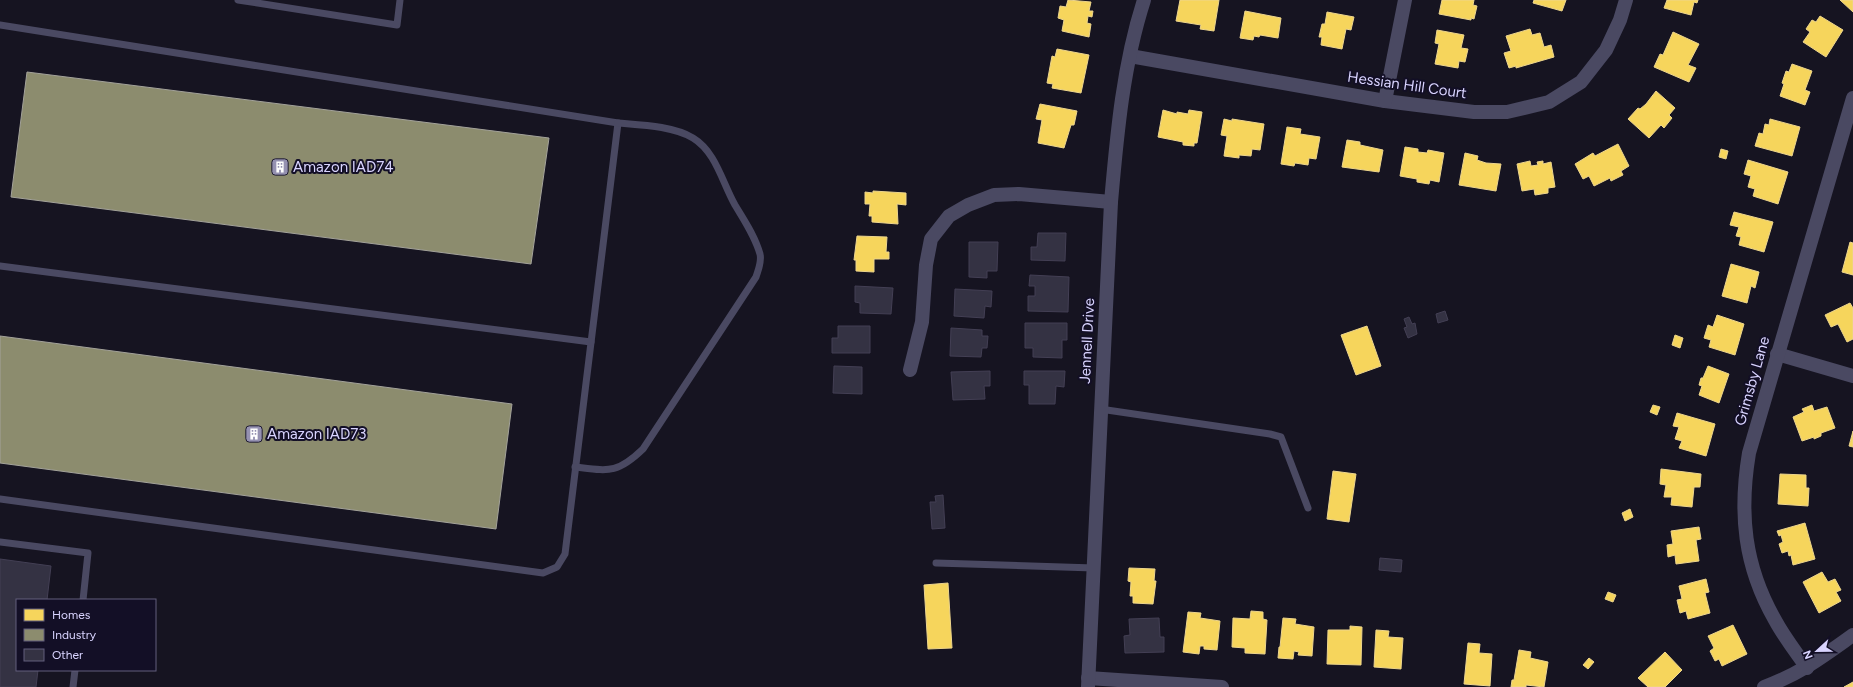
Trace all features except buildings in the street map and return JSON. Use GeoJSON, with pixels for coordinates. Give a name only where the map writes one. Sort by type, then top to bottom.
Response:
{"type":"FeatureCollection","features":[{"type":"Feature","properties":{"kind":"street","name":"Jennell Drive"},"geometry":{"type":"LineString","coordinates":[[1088,683],[1111,202],[1118,123],[1130,56],[1144,0]]}},
{"type":"Feature","properties":{"kind":"street"},"geometry":{"type":"LineString","coordinates":[[1385,101],[1405,0]]}},
{"type":"Feature","properties":{"kind":"street","name":"Hessian Hill Court"},"geometry":{"type":"LineString","coordinates":[[1130,56],[1385,101],[1474,112],[1507,112],[1549,102],[1581,82],[1606,50],[1620,20],[1626,0]]}},
{"type":"Feature","properties":{"kind":"street","name":"Grimsby Lane"},"geometry":{"type":"LineString","coordinates":[[1807,668],[1775,621],[1762,597],[1752,566],[1745,532],[1743,511],[1744,482],[1749,453],[1777,354],[1853,98]]}},
{"type":"Feature","properties":{"kind":"street"},"geometry":{"type":"LineString","coordinates":[[910,370],[922,322],[926,265],[931,239],[949,216],[968,205],[994,195],[1019,194],[1111,202]]}},
{"type":"Feature","properties":{"kind":"street"},"geometry":{"type":"LineString","coordinates":[[1777,354],[1853,376]]}},
{"type":"Feature","properties":{"kind":"street"},"geometry":{"type":"LineString","coordinates":[[1764,687],[1807,668],[1853,635]]}},
{"type":"Feature","properties":{"kind":"street"},"geometry":{"type":"LineString","coordinates":[[1088,683],[1222,687]]}},
{"type":"Feature","properties":{"kind":"lane"},"geometry":{"type":"LineString","coordinates":[[238,0],[397,25],[400,0]]}},
{"type":"Feature","properties":{"kind":"lane"},"geometry":{"type":"LineString","coordinates":[[0,25],[618,123],[663,128],[692,137],[702,144],[714,160],[735,204],[747,223],[760,254],[761,262],[756,278],[710,345],[665,418],[643,449],[631,461],[618,468],[602,470],[575,467]]}},
{"type":"Feature","properties":{"kind":"lane"},"geometry":{"type":"LineString","coordinates":[[0,499],[543,573],[557,567],[565,554],[618,123]]}},
{"type":"Feature","properties":{"kind":"lane"},"geometry":{"type":"LineString","coordinates":[[0,266],[591,342]]}},
{"type":"Feature","properties":{"kind":"lane"},"geometry":{"type":"LineString","coordinates":[[1100,409],[1270,434],[1281,437],[1308,508]]}},
{"type":"Feature","properties":{"kind":"lane"},"geometry":{"type":"LineString","coordinates":[[0,542],[88,553],[83,599]]}},
{"type":"Feature","properties":{"kind":"lane"},"geometry":{"type":"LineString","coordinates":[[936,563],[1094,568]]}},
{"type":"Feature","properties":{"kind":"lane"},"geometry":{"type":"LineString","coordinates":[[73,687],[75,671]]}},
{"type":"Feature","properties":{"kind":"place","name":"Amazon IAD74"},"geometry":{"type":"Point","coordinates":[280,167]}},
{"type":"Feature","properties":{"kind":"place","name":"Amazon IAD73"},"geometry":{"type":"Point","coordinates":[254,434]}}]}
